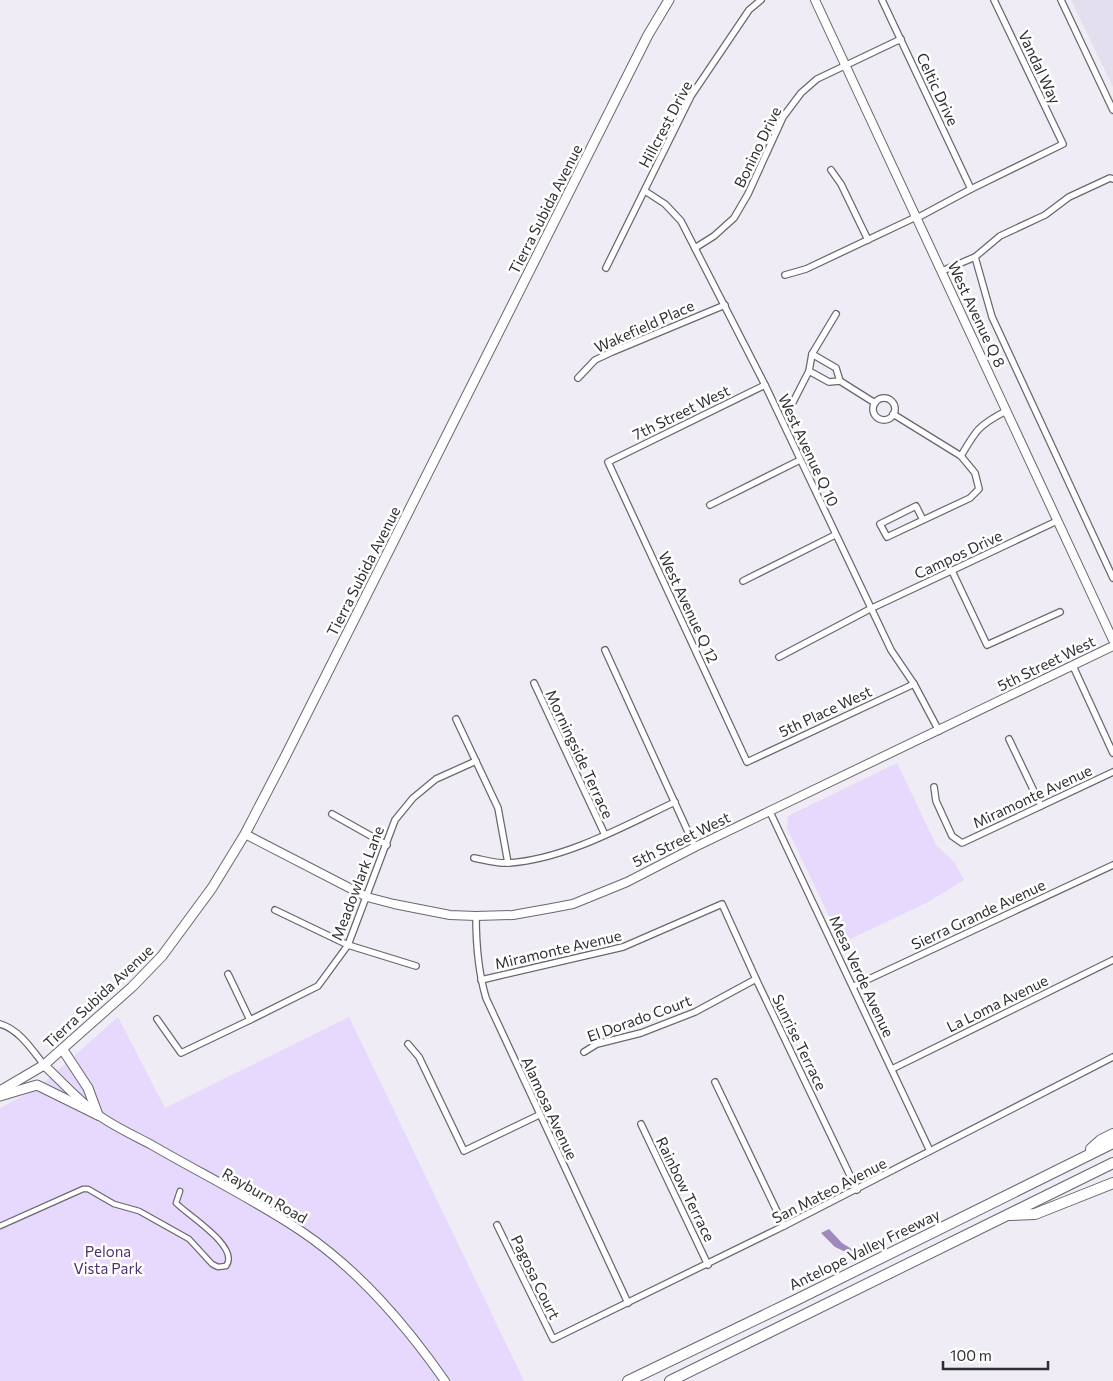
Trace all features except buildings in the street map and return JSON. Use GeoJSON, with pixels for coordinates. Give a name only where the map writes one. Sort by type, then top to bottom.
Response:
{"type":"FeatureCollection","features":[{"type":"Feature","properties":{"kind":"highway"},"geometry":{"type":"LineString","coordinates":[[1080,1158],[1101,1140],[1113,1134]]}},
{"type":"Feature","properties":{"kind":"highway","name":"Antelope Valley Freeway"},"geometry":{"type":"LineString","coordinates":[[628,1381],[1113,1143]]}},
{"type":"Feature","properties":{"kind":"highway"},"geometry":{"type":"LineString","coordinates":[[670,1381],[1113,1163]]}},
{"type":"Feature","properties":{"kind":"highway"},"geometry":{"type":"LineString","coordinates":[[1007,1215],[1034,1214],[1113,1183]]}},
{"type":"Feature","properties":{"kind":"main road","name":"Tierra Subida Avenue"},"geometry":{"type":"LineString","coordinates":[[0,1091],[44,1066],[132,987],[162,956],[212,888],[245,834],[648,35],[669,0]]}},
{"type":"Feature","properties":{"kind":"main road"},"geometry":{"type":"LineString","coordinates":[[63,1050],[88,1088],[98,1115]]}},
{"type":"Feature","properties":{"kind":"main road"},"geometry":{"type":"LineString","coordinates":[[0,1096],[37,1085],[98,1115]]}},
{"type":"Feature","properties":{"kind":"street","name":"Hillcrest Drive"},"geometry":{"type":"LineString","coordinates":[[606,268],[691,96],[749,10],[760,0]]}},
{"type":"Feature","properties":{"kind":"street","name":"West Avenue Q 8"},"geometry":{"type":"LineString","coordinates":[[815,0],[1113,640]]}},
{"type":"Feature","properties":{"kind":"street","name":"Celtic Drive"},"geometry":{"type":"LineString","coordinates":[[882,0],[971,189]]}},
{"type":"Feature","properties":{"kind":"street","name":"Vandal Way"},"geometry":{"type":"LineString","coordinates":[[971,189],[1062,144],[994,0]]}},
{"type":"Feature","properties":{"kind":"street"},"geometry":{"type":"LineString","coordinates":[[1061,0],[1113,110]]}},
{"type":"Feature","properties":{"kind":"street","name":"Bonino Drive"},"geometry":{"type":"LineString","coordinates":[[696,248],[714,236],[734,218],[748,194],[784,117],[801,93],[817,80],[901,39]]}},
{"type":"Feature","properties":{"kind":"street"},"geometry":{"type":"LineString","coordinates":[[831,170],[841,184],[868,240]]}},
{"type":"Feature","properties":{"kind":"street"},"geometry":{"type":"LineString","coordinates":[[942,271],[975,258],[1000,236],[1044,215],[1070,196],[1110,178],[1113,179]]}},
{"type":"Feature","properties":{"kind":"street"},"geometry":{"type":"LineString","coordinates":[[785,275],[806,269],[917,217],[971,189]]}},
{"type":"Feature","properties":{"kind":"street","name":"West Avenue Q 10"},"geometry":{"type":"LineString","coordinates":[[644,191],[665,204],[681,221],[696,248],[765,385],[870,609],[891,650],[914,684],[939,731]]}},
{"type":"Feature","properties":{"kind":"street"},"geometry":{"type":"LineString","coordinates":[[975,258],[992,317],[1113,578]]}},
{"type":"Feature","properties":{"kind":"street","name":"Wakefield Place"},"geometry":{"type":"LineString","coordinates":[[578,378],[595,360],[725,305]]}},
{"type":"Feature","properties":{"kind":"street"},"geometry":{"type":"LineString","coordinates":[[790,408],[809,371],[812,354],[836,314]]}},
{"type":"Feature","properties":{"kind":"street"},"geometry":{"type":"LineString","coordinates":[[812,354],[836,368],[840,381]]}},
{"type":"Feature","properties":{"kind":"street"},"geometry":{"type":"LineString","coordinates":[[809,371],[829,382],[840,381],[875,403]]}},
{"type":"Feature","properties":{"kind":"street","name":"7th Street West"},"geometry":{"type":"LineString","coordinates":[[608,462],[765,385]]}},
{"type":"Feature","properties":{"kind":"street"},"geometry":{"type":"LineString","coordinates":[[879,399],[889,399],[894,404],[893,414],[885,420],[879,418],[873,410],[875,403],[879,399]]}},
{"type":"Feature","properties":{"kind":"street"},"geometry":{"type":"LineString","coordinates":[[961,456],[972,437],[985,422],[1006,411]]}},
{"type":"Feature","properties":{"kind":"street"},"geometry":{"type":"LineString","coordinates":[[893,414],[961,456],[975,473],[979,489],[970,498],[887,538],[880,524],[916,506],[923,520]]}},
{"type":"Feature","properties":{"kind":"street"},"geometry":{"type":"LineString","coordinates":[[710,505],[800,460]]}},
{"type":"Feature","properties":{"kind":"street","name":"West Avenue Q 12"},"geometry":{"type":"LineString","coordinates":[[608,462],[747,762]]}},
{"type":"Feature","properties":{"kind":"street","name":"Campos Drive"},"geometry":{"type":"LineString","coordinates":[[778,657],[870,609],[1057,521]]}},
{"type":"Feature","properties":{"kind":"street"},"geometry":{"type":"LineString","coordinates":[[743,581],[835,535]]}},
{"type":"Feature","properties":{"kind":"street"},"geometry":{"type":"LineString","coordinates":[[952,571],[987,645],[1060,612]]}},
{"type":"Feature","properties":{"kind":"street","name":"5th Street West"},"geometry":{"type":"LineString","coordinates":[[245,834],[367,897],[424,911],[450,915],[513,915],[572,904],[626,882],[1113,646]]}},
{"type":"Feature","properties":{"kind":"street"},"geometry":{"type":"LineString","coordinates":[[605,650],[695,847]]}},
{"type":"Feature","properties":{"kind":"street"},"geometry":{"type":"LineString","coordinates":[[1073,666],[1113,752]]}},
{"type":"Feature","properties":{"kind":"street","name":"Morningside Terrace"},"geometry":{"type":"LineString","coordinates":[[534,683],[605,836]]}},
{"type":"Feature","properties":{"kind":"street","name":"5th Place West"},"geometry":{"type":"LineString","coordinates":[[747,762],[914,684]]}},
{"type":"Feature","properties":{"kind":"street"},"geometry":{"type":"LineString","coordinates":[[456,720],[498,808],[508,863]]}},
{"type":"Feature","properties":{"kind":"street"},"geometry":{"type":"LineString","coordinates":[[1009,739],[1041,806]]}},
{"type":"Feature","properties":{"kind":"street","name":"Meadowlark Lane"},"geometry":{"type":"LineString","coordinates":[[157,1019],[181,1053],[318,986],[348,945],[395,820],[413,798],[436,779],[476,761]]}},
{"type":"Feature","properties":{"kind":"street","name":"Miramonte Avenue"},"geometry":{"type":"LineString","coordinates":[[934,787],[936,800],[952,836],[962,843],[1113,772]]}},
{"type":"Feature","properties":{"kind":"street"},"geometry":{"type":"LineString","coordinates":[[474,858],[508,863],[555,854],[605,836],[675,802]]}},
{"type":"Feature","properties":{"kind":"street","name":"Mesa Verde Avenue"},"geometry":{"type":"LineString","coordinates":[[770,812],[854,986],[930,1151]]}},
{"type":"Feature","properties":{"kind":"street"},"geometry":{"type":"LineString","coordinates":[[332,814],[387,845]]}},
{"type":"Feature","properties":{"kind":"street","name":"Sierra Grande Avenue"},"geometry":{"type":"LineString","coordinates":[[854,986],[1113,865]]}},
{"type":"Feature","properties":{"kind":"street","name":"Miramonte Avenue"},"geometry":{"type":"LineString","coordinates":[[481,980],[623,947],[722,904]]}},
{"type":"Feature","properties":{"kind":"street","name":"Sunrise Terrace"},"geometry":{"type":"LineString","coordinates":[[722,904],[857,1190]]}},
{"type":"Feature","properties":{"kind":"street"},"geometry":{"type":"LineString","coordinates":[[275,910],[348,945],[416,966]]}},
{"type":"Feature","properties":{"kind":"street","name":"Alamosa Avenue"},"geometry":{"type":"LineString","coordinates":[[476,916],[476,946],[481,980],[500,1029],[628,1303]]}},
{"type":"Feature","properties":{"kind":"street","name":"La Loma Avenue"},"geometry":{"type":"LineString","coordinates":[[892,1069],[1113,960]]}},
{"type":"Feature","properties":{"kind":"street"},"geometry":{"type":"LineString","coordinates":[[228,974],[250,1020]]}},
{"type":"Feature","properties":{"kind":"street","name":"El Dorado Court"},"geometry":{"type":"LineString","coordinates":[[584,1052],[597,1044],[641,1033],[695,1012],[756,979]]}},
{"type":"Feature","properties":{"kind":"street"},"geometry":{"type":"LineString","coordinates":[[0,1024],[24,1040],[44,1066]]}},
{"type":"Feature","properties":{"kind":"street"},"geometry":{"type":"LineString","coordinates":[[408,1044],[419,1057],[464,1151],[540,1115]]}},
{"type":"Feature","properties":{"kind":"street","name":"San Mateo Avenue"},"geometry":{"type":"LineString","coordinates":[[553,1339],[708,1265],[857,1190],[1113,1057]]}},
{"type":"Feature","properties":{"kind":"street","name":"Rayburn Road"},"geometry":{"type":"LineString","coordinates":[[44,1066],[98,1115],[270,1211],[303,1232],[335,1257],[392,1312],[444,1381]]}},
{"type":"Feature","properties":{"kind":"street"},"geometry":{"type":"LineString","coordinates":[[714,1082],[784,1226]]}},
{"type":"Feature","properties":{"kind":"street","name":"Rainbow Terrace"},"geometry":{"type":"LineString","coordinates":[[641,1124],[708,1265]]}},
{"type":"Feature","properties":{"kind":"street"},"geometry":{"type":"LineString","coordinates":[[0,1226],[83,1189],[88,1189],[114,1204],[139,1211],[189,1239],[215,1266],[222,1267],[228,1264],[228,1256],[217,1238],[204,1224],[176,1203],[180,1191]]}},
{"type":"Feature","properties":{"kind":"street","name":"Pagosa Court"},"geometry":{"type":"LineString","coordinates":[[497,1225],[553,1339]]}},
{"type":"Feature","properties":{"kind":"shaded area"},"geometry":{"type":"Polygon","coordinates":[[[1071,0],[1113,0],[1113,87],[1071,0]]]}},
{"type":"Feature","properties":{"kind":"shaded area"},"geometry":{"type":"Polygon","coordinates":[[[829,1229],[842,1243],[855,1251],[850,1254],[835,1247],[821,1233],[829,1229]]]}},
{"type":"Feature","properties":{"kind":"green space"},"geometry":{"type":"Polygon","coordinates":[[[897,763],[936,845],[954,862],[964,880],[928,902],[842,943],[787,828],[788,816],[897,763]]]}},
{"type":"Feature","properties":{"kind":"green space","name":"Pelona Vista Park"},"geometry":{"type":"Polygon","coordinates":[[[118,1017],[165,1108],[349,1017],[524,1381],[0,1381],[0,1108],[38,1088],[118,1017]]]}}]}
